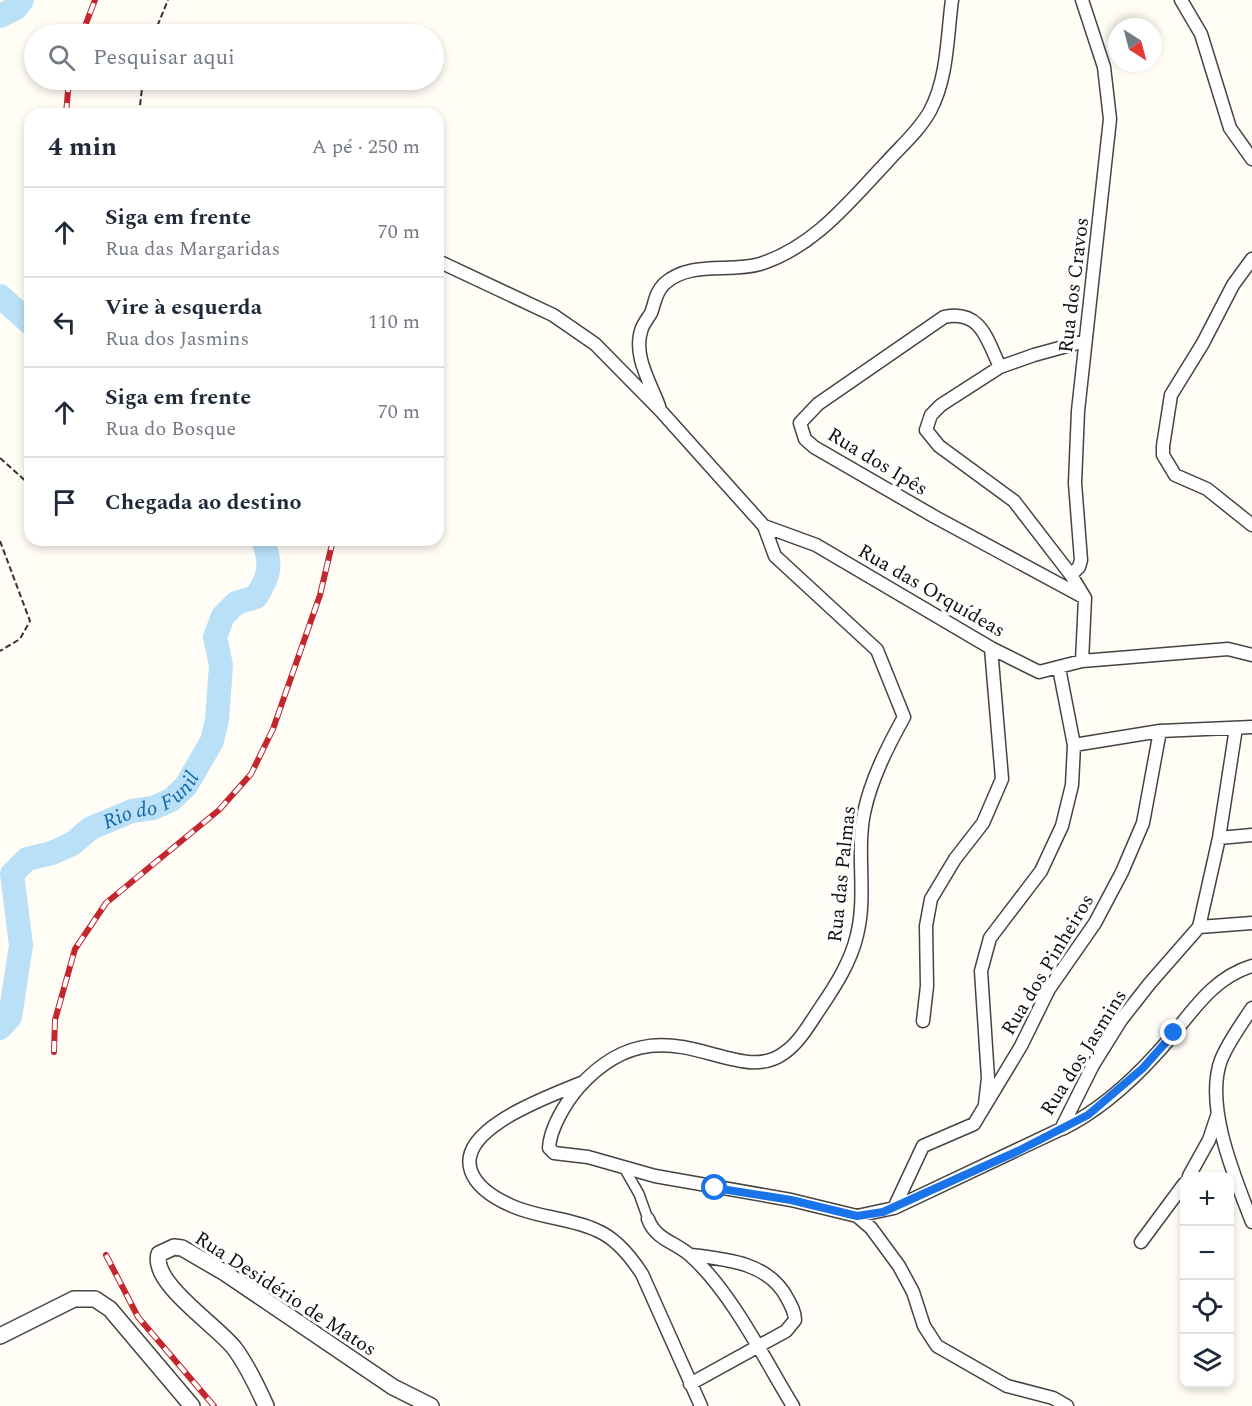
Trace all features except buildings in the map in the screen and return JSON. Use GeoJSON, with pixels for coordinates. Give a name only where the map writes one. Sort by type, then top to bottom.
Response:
{"type":"FeatureCollection","features":[{"type":"Feature","properties":{"kind":"street"},"geometry":{"type":"LineString","coordinates":[[660,410],[637,349],[642,328],[659,290],[676,276],[690,272],[755,265],[768,261],[791,250],[840,213],[920,127],[930,110],[940,86],[946,58],[952,0]]}},
{"type":"Feature","properties":{"kind":"street","name":"Rua dos Cravos"},"geometry":{"type":"LineString","coordinates":[[1071,574],[1079,567],[1081,560],[1075,483],[1085,341],[1110,119],[1104,67],[1082,0]]}},
{"type":"Feature","properties":{"kind":"street"},"geometry":{"type":"LineString","coordinates":[[1181,0],[1201,34],[1230,128],[1252,159]]}},
{"type":"Feature","properties":{"kind":"street"},"geometry":{"type":"LineString","coordinates":[[1252,259],[1233,285],[1203,343],[1171,395],[1163,446],[1163,455],[1175,475],[1207,489],[1252,525]]}},
{"type":"Feature","properties":{"kind":"street","name":"Rua das Palmas"},"geometry":{"type":"LineString","coordinates":[[444,264],[553,315],[595,345],[660,410],[764,526],[776,556],[877,650],[904,717],[887,748],[865,810],[861,831],[858,934],[848,962],[827,999],[797,1042],[776,1058],[747,1062],[684,1046],[650,1045],[625,1053],[585,1081],[566,1106],[553,1132],[550,1142],[551,1151],[623,1166]]}},
{"type":"Feature","properties":{"kind":"street","name":"Rua dos Ipês"},"geometry":{"type":"LineString","coordinates":[[1000,367],[975,322],[967,316],[957,314],[944,317],[818,404],[800,423],[801,432],[814,447],[853,471],[1085,598]]}},
{"type":"Feature","properties":{"kind":"street"},"geometry":{"type":"LineString","coordinates":[[1082,661],[1085,598],[1071,574],[1014,501],[939,446],[926,430],[931,415],[941,405],[1000,367],[1085,341]]}},
{"type":"Feature","properties":{"kind":"street","name":"Rua das Orquídeas"},"geometry":{"type":"LineString","coordinates":[[764,526],[816,545],[991,648],[1039,672],[1082,661],[1228,649],[1252,655]]}},
{"type":"Feature","properties":{"kind":"street"},"geometry":{"type":"LineString","coordinates":[[923,1021],[927,986],[926,926],[931,899],[983,823],[1002,779],[991,648]]}},
{"type":"Feature","properties":{"kind":"street"},"geometry":{"type":"LineString","coordinates":[[984,1108],[988,1078],[981,971],[990,938],[1041,871],[1062,826],[1072,785],[1074,745],[1059,668]]}},
{"type":"Feature","properties":{"kind":"street"},"geometry":{"type":"LineString","coordinates":[[1074,745],[1160,731],[1252,727]]}},
{"type":"Feature","properties":{"kind":"street","name":"Rua dos Jasmins"},"geometry":{"type":"LineString","coordinates":[[857,1216],[894,1208],[1061,1129],[1093,1065],[1121,1020],[1199,927],[1219,838],[1236,728]]}},
{"type":"Feature","properties":{"kind":"street","name":"Rua dos Pinheiros"},"geometry":{"type":"LineString","coordinates":[[894,1208],[923,1146],[932,1140],[966,1130],[974,1124],[1021,1046],[1049,989],[1095,923],[1122,872],[1143,823],[1160,731]]}},
{"type":"Feature","properties":{"kind":"street"},"geometry":{"type":"LineString","coordinates":[[1219,838],[1252,835]]}},
{"type":"Feature","properties":{"kind":"street"},"geometry":{"type":"LineString","coordinates":[[1199,927],[1252,923]]}},
{"type":"Feature","properties":{"kind":"street"},"geometry":{"type":"LineString","coordinates":[[1061,1129],[1098,1108],[1143,1068],[1213,988],[1232,975],[1252,966]]}},
{"type":"Feature","properties":{"kind":"street"},"geometry":{"type":"LineString","coordinates":[[1252,1008],[1222,1060],[1216,1088],[1217,1116],[1252,1222]]}},
{"type":"Feature","properties":{"kind":"street"},"geometry":{"type":"LineString","coordinates":[[585,1081],[532,1104],[483,1133],[475,1142],[470,1166],[474,1177],[482,1187],[502,1202],[597,1230],[616,1242],[642,1274],[701,1406]]}},
{"type":"Feature","properties":{"kind":"street"},"geometry":{"type":"LineString","coordinates":[[1191,1172],[1209,1140],[1217,1116]]}},
{"type":"Feature","properties":{"kind":"street"},"geometry":{"type":"LineString","coordinates":[[623,1166],[686,1183],[791,1200],[857,1216],[871,1228],[899,1266],[913,1292],[924,1326],[938,1346],[1007,1386],[1053,1398],[1067,1406]]}},
{"type":"Feature","properties":{"kind":"street"},"geometry":{"type":"LineString","coordinates":[[623,1166],[639,1194],[648,1219],[660,1237],[691,1255],[720,1290],[793,1406]]}},
{"type":"Feature","properties":{"kind":"street"},"geometry":{"type":"LineString","coordinates":[[1141,1242],[1180,1191]]}},
{"type":"Feature","properties":{"kind":"street","name":"Rua Desidério de Matos"},"geometry":{"type":"LineString","coordinates":[[266,1406],[234,1347],[172,1287],[159,1269],[157,1260],[159,1254],[165,1249],[182,1248],[225,1273],[393,1387],[431,1406]]}},
{"type":"Feature","properties":{"kind":"street"},"geometry":{"type":"LineString","coordinates":[[690,1384],[786,1331],[795,1320],[782,1287],[770,1275],[727,1260],[691,1255]]}},
{"type":"Feature","properties":{"kind":"street"},"geometry":{"type":"LineString","coordinates":[[7,1333],[74,1299],[94,1299],[110,1309],[192,1406]]}},
{"type":"Feature","properties":{"kind":"path"},"geometry":{"type":"LineString","coordinates":[[158,24],[168,0]]}},
{"type":"Feature","properties":{"kind":"path"},"geometry":{"type":"LineString","coordinates":[[140,108],[142,90]]}},
{"type":"Feature","properties":{"kind":"path"},"geometry":{"type":"LineString","coordinates":[[0,458],[24,479]]}},
{"type":"Feature","properties":{"kind":"path"},"geometry":{"type":"LineString","coordinates":[[0,541],[30,621],[20,639],[0,651]]}},
{"type":"Feature","properties":{"kind":"waterway","name":"Rio do Funil"},"geometry":{"type":"LineString","coordinates":[[0,16],[16,8],[22,0]]}},
{"type":"Feature","properties":{"kind":"waterway","name":"Rio do Funil"},"geometry":{"type":"LineString","coordinates":[[0,296],[24,318]]}},
{"type":"Feature","properties":{"kind":"waterway","name":"Rio do Funil"},"geometry":{"type":"LineString","coordinates":[[0,1028],[10,1017],[21,945],[12,874],[27,859],[52,853],[72,844],[91,828],[132,811],[153,808],[171,800],[186,786],[212,741],[217,720],[221,665],[215,637],[223,616],[236,603],[256,597],[267,576],[268,556],[265,546]]}},
{"type":"Feature","properties":{"kind":"railway"},"geometry":{"type":"LineString","coordinates":[[86,24],[95,0]]}},
{"type":"Feature","properties":{"kind":"railway"},"geometry":{"type":"LineString","coordinates":[[67,108],[68,90]]}},
{"type":"Feature","properties":{"kind":"railway"},"geometry":{"type":"LineString","coordinates":[[54,1052],[55,1020],[75,949],[106,903],[219,810],[251,774],[273,729],[320,595],[332,546]]}},
{"type":"Feature","properties":{"kind":"railway"},"geometry":{"type":"LineString","coordinates":[[106,1255],[138,1317],[214,1406]]}},
{"type":"Feature","properties":{"kind":"route"},"geometry":{"type":"LineString","coordinates":[[715,1188],[791,1200],[857,1216],[883,1212],[956,1177],[1018,1151],[1088,1115],[1143,1068],[1174,1033]]}}]}
